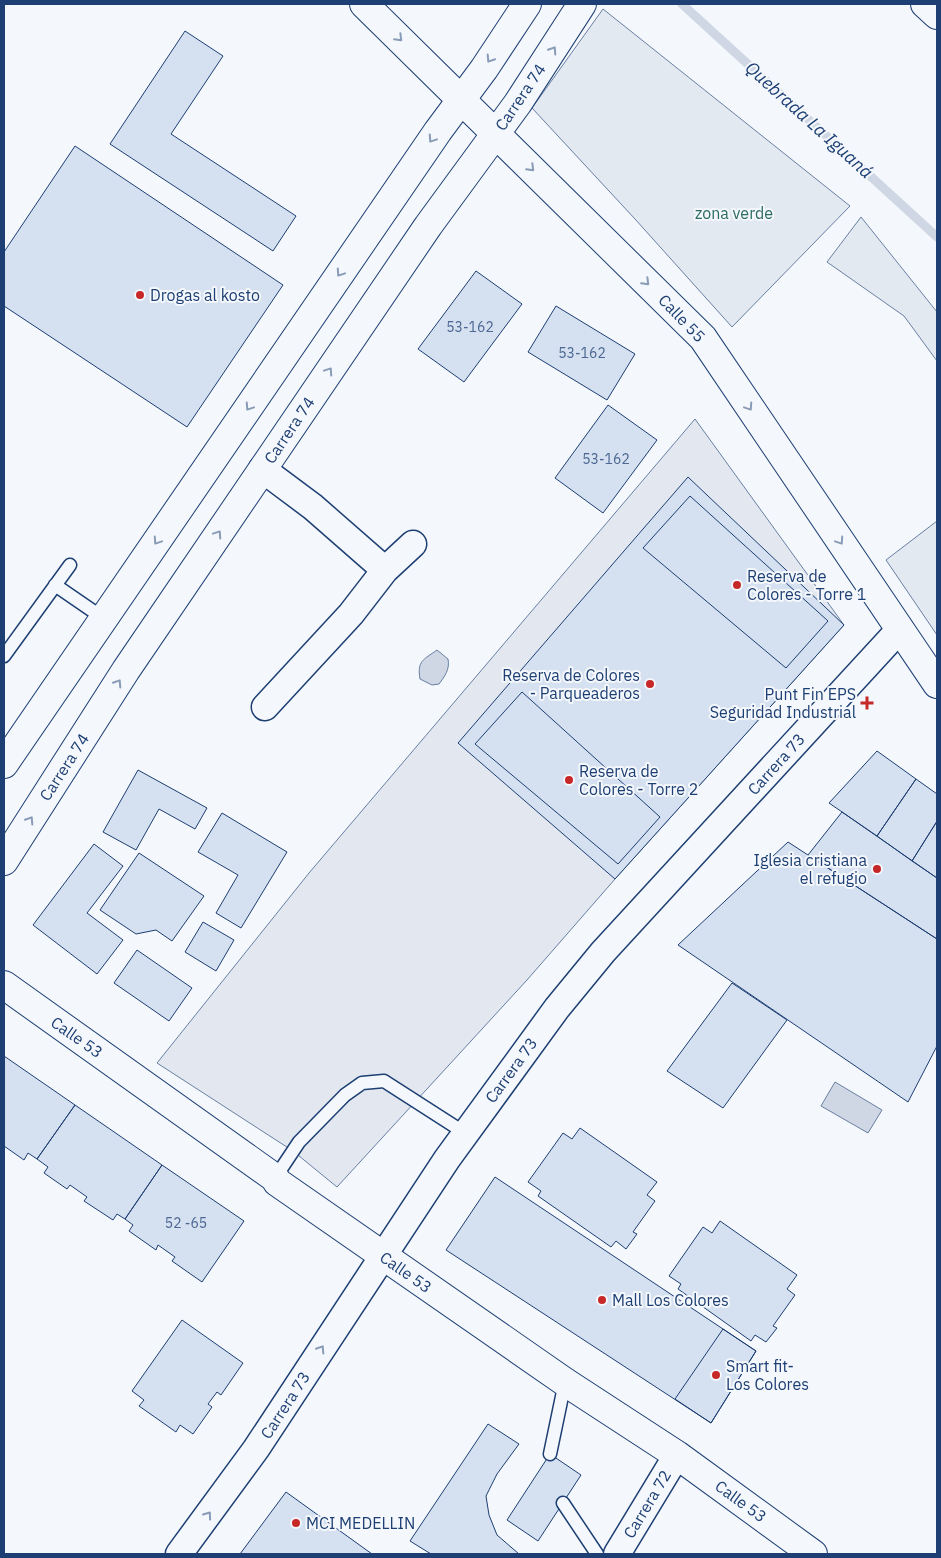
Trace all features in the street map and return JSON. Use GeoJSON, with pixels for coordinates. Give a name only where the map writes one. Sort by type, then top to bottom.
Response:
{"type":"FeatureCollection","features":[{"type":"Feature","properties":{"kind":"main road","name":"Calle 55"},"geometry":{"type":"LineString","coordinates":[[364,4],[702,338],[937,684]]}},
{"type":"Feature","properties":{"kind":"main road"},"geometry":{"type":"LineString","coordinates":[[4,764],[432,139],[484,70],[527,4]]}},
{"type":"Feature","properties":{"kind":"main road"},"geometry":{"type":"LineString","coordinates":[[925,4],[937,15]]}},
{"type":"Feature","properties":{"kind":"main road","name":"Carrera 74"},"geometry":{"type":"LineString","coordinates":[[4,861],[126,670],[428,226],[518,103],[579,8]]}},
{"type":"Feature","properties":{"kind":"main road","name":"Calle 53"},"geometry":{"type":"LineString","coordinates":[[4,985],[278,1182],[565,1382],[677,1455],[813,1554]]}},
{"type":"Feature","properties":{"kind":"street"},"geometry":{"type":"LineString","coordinates":[[262,469],[313,507],[385,570]]}},
{"type":"Feature","properties":{"kind":"street"},"geometry":{"type":"LineString","coordinates":[[265,707],[351,614],[385,570],[413,544]]}},
{"type":"Feature","properties":{"kind":"street","name":"Carrera 73"},"geometry":{"type":"LineString","coordinates":[[179,1554],[256,1449],[382,1255],[465,1132],[557,1008],[603,952],[900,629]]}},
{"type":"Feature","properties":{"kind":"street","name":"Carrera 72"},"geometry":{"type":"LineString","coordinates":[[617,1554],[677,1455]]}},
{"type":"Feature","properties":{"kind":"lane"},"geometry":{"type":"LineString","coordinates":[[4,656],[70,565]]}},
{"type":"Feature","properties":{"kind":"lane"},"geometry":{"type":"LineString","coordinates":[[55,586],[104,618]]}},
{"type":"Feature","properties":{"kind":"lane"},"geometry":{"type":"LineString","coordinates":[[275,1178],[300,1142],[345,1095],[362,1083],[384,1081],[465,1132]]}},
{"type":"Feature","properties":{"kind":"lane"},"geometry":{"type":"LineString","coordinates":[[550,1454],[565,1382]]}},
{"type":"Feature","properties":{"kind":"lane"},"geometry":{"type":"LineString","coordinates":[[563,1503],[597,1554]]}},
{"type":"Feature","properties":{"kind":"green space","name":"zona verde"},"geometry":{"type":"Polygon","coordinates":[[[603,9],[850,206],[732,327],[532,108],[603,9]]]}},
{"type":"Feature","properties":{"kind":"green space"},"geometry":{"type":"Polygon","coordinates":[[[861,217],[937,312],[937,361],[904,316],[827,262],[861,217]]]}},
{"type":"Feature","properties":{"kind":"green space"},"geometry":{"type":"Polygon","coordinates":[[[937,521],[937,635],[886,560],[937,521]]]}},
{"type":"Feature","properties":{"kind":"shaded area"},"geometry":{"type":"Polygon","coordinates":[[[695,419],[844,625],[615,879],[527,980],[337,1187],[293,1151],[157,1063],[309,873],[695,419]]]}},
{"type":"Feature","properties":{"kind":"shaded area"},"geometry":{"type":"Polygon","coordinates":[[[437,650],[448,659],[448,669],[439,684],[432,685],[420,679],[419,668],[425,659],[437,650]]]}},
{"type":"Feature","properties":{"kind":"shaded area"},"geometry":{"type":"Polygon","coordinates":[[[835,1082],[882,1110],[868,1133],[821,1106],[835,1082]]]}},
{"type":"Feature","properties":{"kind":"building"},"geometry":{"type":"Polygon","coordinates":[[[185,31],[223,56],[171,134],[296,216],[273,251],[110,144],[185,31]]]}},
{"type":"Feature","properties":{"kind":"building","name":"Drogas al kosto"},"geometry":{"type":"Polygon","coordinates":[[[75,146],[283,285],[187,427],[4,306],[4,252],[75,146]]]}},
{"type":"Feature","properties":{"kind":"building"},"geometry":{"type":"Polygon","coordinates":[[[476,271],[522,304],[464,382],[418,349],[476,271]]]}},
{"type":"Feature","properties":{"kind":"building"},"geometry":{"type":"Polygon","coordinates":[[[556,306],[635,354],[607,400],[528,352],[556,306]]]}},
{"type":"Feature","properties":{"kind":"building"},"geometry":{"type":"Polygon","coordinates":[[[608,405],[657,440],[603,513],[555,478],[608,405]]]}},
{"type":"Feature","properties":{"kind":"building","name":"Reserva de Colores - Parqueaderos"},"geometry":{"type":"Polygon","coordinates":[[[688,477],[844,625],[615,879],[458,743],[688,477]]]}},
{"type":"Feature","properties":{"kind":"building","name":"Reserva de Colores - Torre 1"},"geometry":{"type":"Polygon","coordinates":[[[690,496],[828,621],[786,668],[643,548],[690,496]]]}},
{"type":"Feature","properties":{"kind":"building","name":"Reserva de Colores - Torre 2"},"geometry":{"type":"Polygon","coordinates":[[[522,692],[660,817],[618,864],[475,744],[522,692]]]}},
{"type":"Feature","properties":{"kind":"building"},"geometry":{"type":"Polygon","coordinates":[[[877,751],[916,779],[877,836],[829,803],[877,751]]]}},
{"type":"Feature","properties":{"kind":"building"},"geometry":{"type":"Polygon","coordinates":[[[138,770],[207,808],[195,829],[159,809],[136,850],[103,832],[138,770]]]}},
{"type":"Feature","properties":{"kind":"building"},"geometry":{"type":"Polygon","coordinates":[[[916,779],[937,794],[937,821],[912,861],[877,836],[916,779]]]}},
{"type":"Feature","properties":{"kind":"building","name":"Iglesia cristiana el refugio"},"geometry":{"type":"Polygon","coordinates":[[[842,812],[937,878],[937,939],[808,855],[842,812]]]}},
{"type":"Feature","properties":{"kind":"building"},"geometry":{"type":"Polygon","coordinates":[[[222,813],[287,852],[241,928],[216,913],[238,875],[198,852],[222,813]]]}},
{"type":"Feature","properties":{"kind":"building"},"geometry":{"type":"Polygon","coordinates":[[[937,824],[937,878],[912,861],[937,824]]]}},
{"type":"Feature","properties":{"kind":"building"},"geometry":{"type":"Polygon","coordinates":[[[788,842],[937,939],[937,1046],[908,1102],[678,945],[788,842]]]}},
{"type":"Feature","properties":{"kind":"building"},"geometry":{"type":"Polygon","coordinates":[[[94,844],[123,866],[87,913],[123,940],[97,974],[33,925],[94,844]]]}},
{"type":"Feature","properties":{"kind":"building"},"geometry":{"type":"Polygon","coordinates":[[[139,853],[204,896],[172,941],[156,930],[136,934],[100,910],[139,853]]]}},
{"type":"Feature","properties":{"kind":"building"},"geometry":{"type":"Polygon","coordinates":[[[203,922],[234,940],[216,971],[185,952],[203,922]]]}},
{"type":"Feature","properties":{"kind":"building"},"geometry":{"type":"Polygon","coordinates":[[[137,950],[192,988],[169,1021],[114,983],[137,950]]]}},
{"type":"Feature","properties":{"kind":"building"},"geometry":{"type":"Polygon","coordinates":[[[732,983],[787,1020],[723,1108],[667,1071],[732,983]]]}},
{"type":"Feature","properties":{"kind":"building"},"geometry":{"type":"Polygon","coordinates":[[[4,1056],[75,1105],[37,1159],[28,1153],[24,1160],[4,1146],[4,1056]]]}},
{"type":"Feature","properties":{"kind":"building"},"geometry":{"type":"Polygon","coordinates":[[[75,1105],[162,1165],[125,1219],[117,1214],[113,1220],[84,1201],[87,1197],[70,1185],[67,1189],[44,1173],[48,1167],[37,1159],[75,1105]]]}},
{"type":"Feature","properties":{"kind":"building"},"geometry":{"type":"Polygon","coordinates":[[[580,1128],[657,1182],[647,1195],[655,1201],[633,1232],[637,1234],[626,1249],[616,1241],[611,1247],[538,1196],[541,1191],[528,1182],[563,1133],[572,1139],[580,1128]]]}},
{"type":"Feature","properties":{"kind":"building"},"geometry":{"type":"Polygon","coordinates":[[[162,1165],[244,1221],[202,1282],[172,1261],[175,1257],[158,1245],[156,1250],[129,1231],[133,1225],[125,1219],[162,1165]]]}},
{"type":"Feature","properties":{"kind":"building","name":"Mall Los Colores"},"geometry":{"type":"Polygon","coordinates":[[[495,1177],[756,1351],[711,1423],[446,1250],[495,1177]]]}},
{"type":"Feature","properties":{"kind":"building"},"geometry":{"type":"Polygon","coordinates":[[[720,1221],[797,1275],[787,1289],[795,1295],[773,1326],[777,1328],[766,1342],[755,1335],[751,1341],[678,1289],[681,1284],[669,1276],[703,1227],[712,1233],[720,1221]]]}},
{"type":"Feature","properties":{"kind":"building"},"geometry":{"type":"Polygon","coordinates":[[[182,1320],[243,1363],[221,1395],[217,1392],[208,1404],[212,1407],[193,1434],[180,1425],[176,1432],[139,1406],[144,1400],[132,1391],[182,1320]]]}},
{"type":"Feature","properties":{"kind":"building","name":"Smart fit- Los Colores"},"geometry":{"type":"Polygon","coordinates":[[[723,1329],[756,1351],[711,1423],[675,1399],[723,1329]]]}},
{"type":"Feature","properties":{"kind":"building"},"geometry":{"type":"Polygon","coordinates":[[[488,1424],[519,1444],[497,1474],[486,1496],[489,1515],[497,1535],[519,1554],[431,1554],[410,1541],[488,1424]]]}},
{"type":"Feature","properties":{"kind":"building"},"geometry":{"type":"Polygon","coordinates":[[[550,1454],[581,1475],[538,1541],[507,1520],[550,1454]]]}},
{"type":"Feature","properties":{"kind":"building","name":"MCI MEDELLIN"},"geometry":{"type":"Polygon","coordinates":[[[286,1492],[372,1554],[240,1554],[286,1492]]]}},
{"type":"Feature","properties":{"kind":"waterway","name":"Quebrada La Iguaná"},"geometry":{"type":"LineString","coordinates":[[682,4],[937,237]]}},
{"type":"Feature","properties":{"kind":"place","name":"Drogas al kosto"},"geometry":{"type":"Point","coordinates":[140,295]}},
{"type":"Feature","properties":{"kind":"place","name":"Reserva de Colores - Torre 1"},"geometry":{"type":"Point","coordinates":[737,585]}},
{"type":"Feature","properties":{"kind":"place","name":"Reserva de Colores - Parqueaderos"},"geometry":{"type":"Point","coordinates":[650,684]}},
{"type":"Feature","properties":{"kind":"place","name":"Punt Fin EPS Seguridad Industrial"},"geometry":{"type":"Point","coordinates":[867,703]}},
{"type":"Feature","properties":{"kind":"place","name":"Reserva de Colores - Torre 2"},"geometry":{"type":"Point","coordinates":[569,780]}},
{"type":"Feature","properties":{"kind":"place","name":"Iglesia cristiana el refugio"},"geometry":{"type":"Point","coordinates":[877,869]}},
{"type":"Feature","properties":{"kind":"place","name":"Mall Los Colores"},"geometry":{"type":"Point","coordinates":[602,1300]}},
{"type":"Feature","properties":{"kind":"place","name":"Smart fit- Los Colores"},"geometry":{"type":"Point","coordinates":[716,1375]}},
{"type":"Feature","properties":{"kind":"place","name":"MCI MEDELLIN"},"geometry":{"type":"Point","coordinates":[296,1523]}}]}
